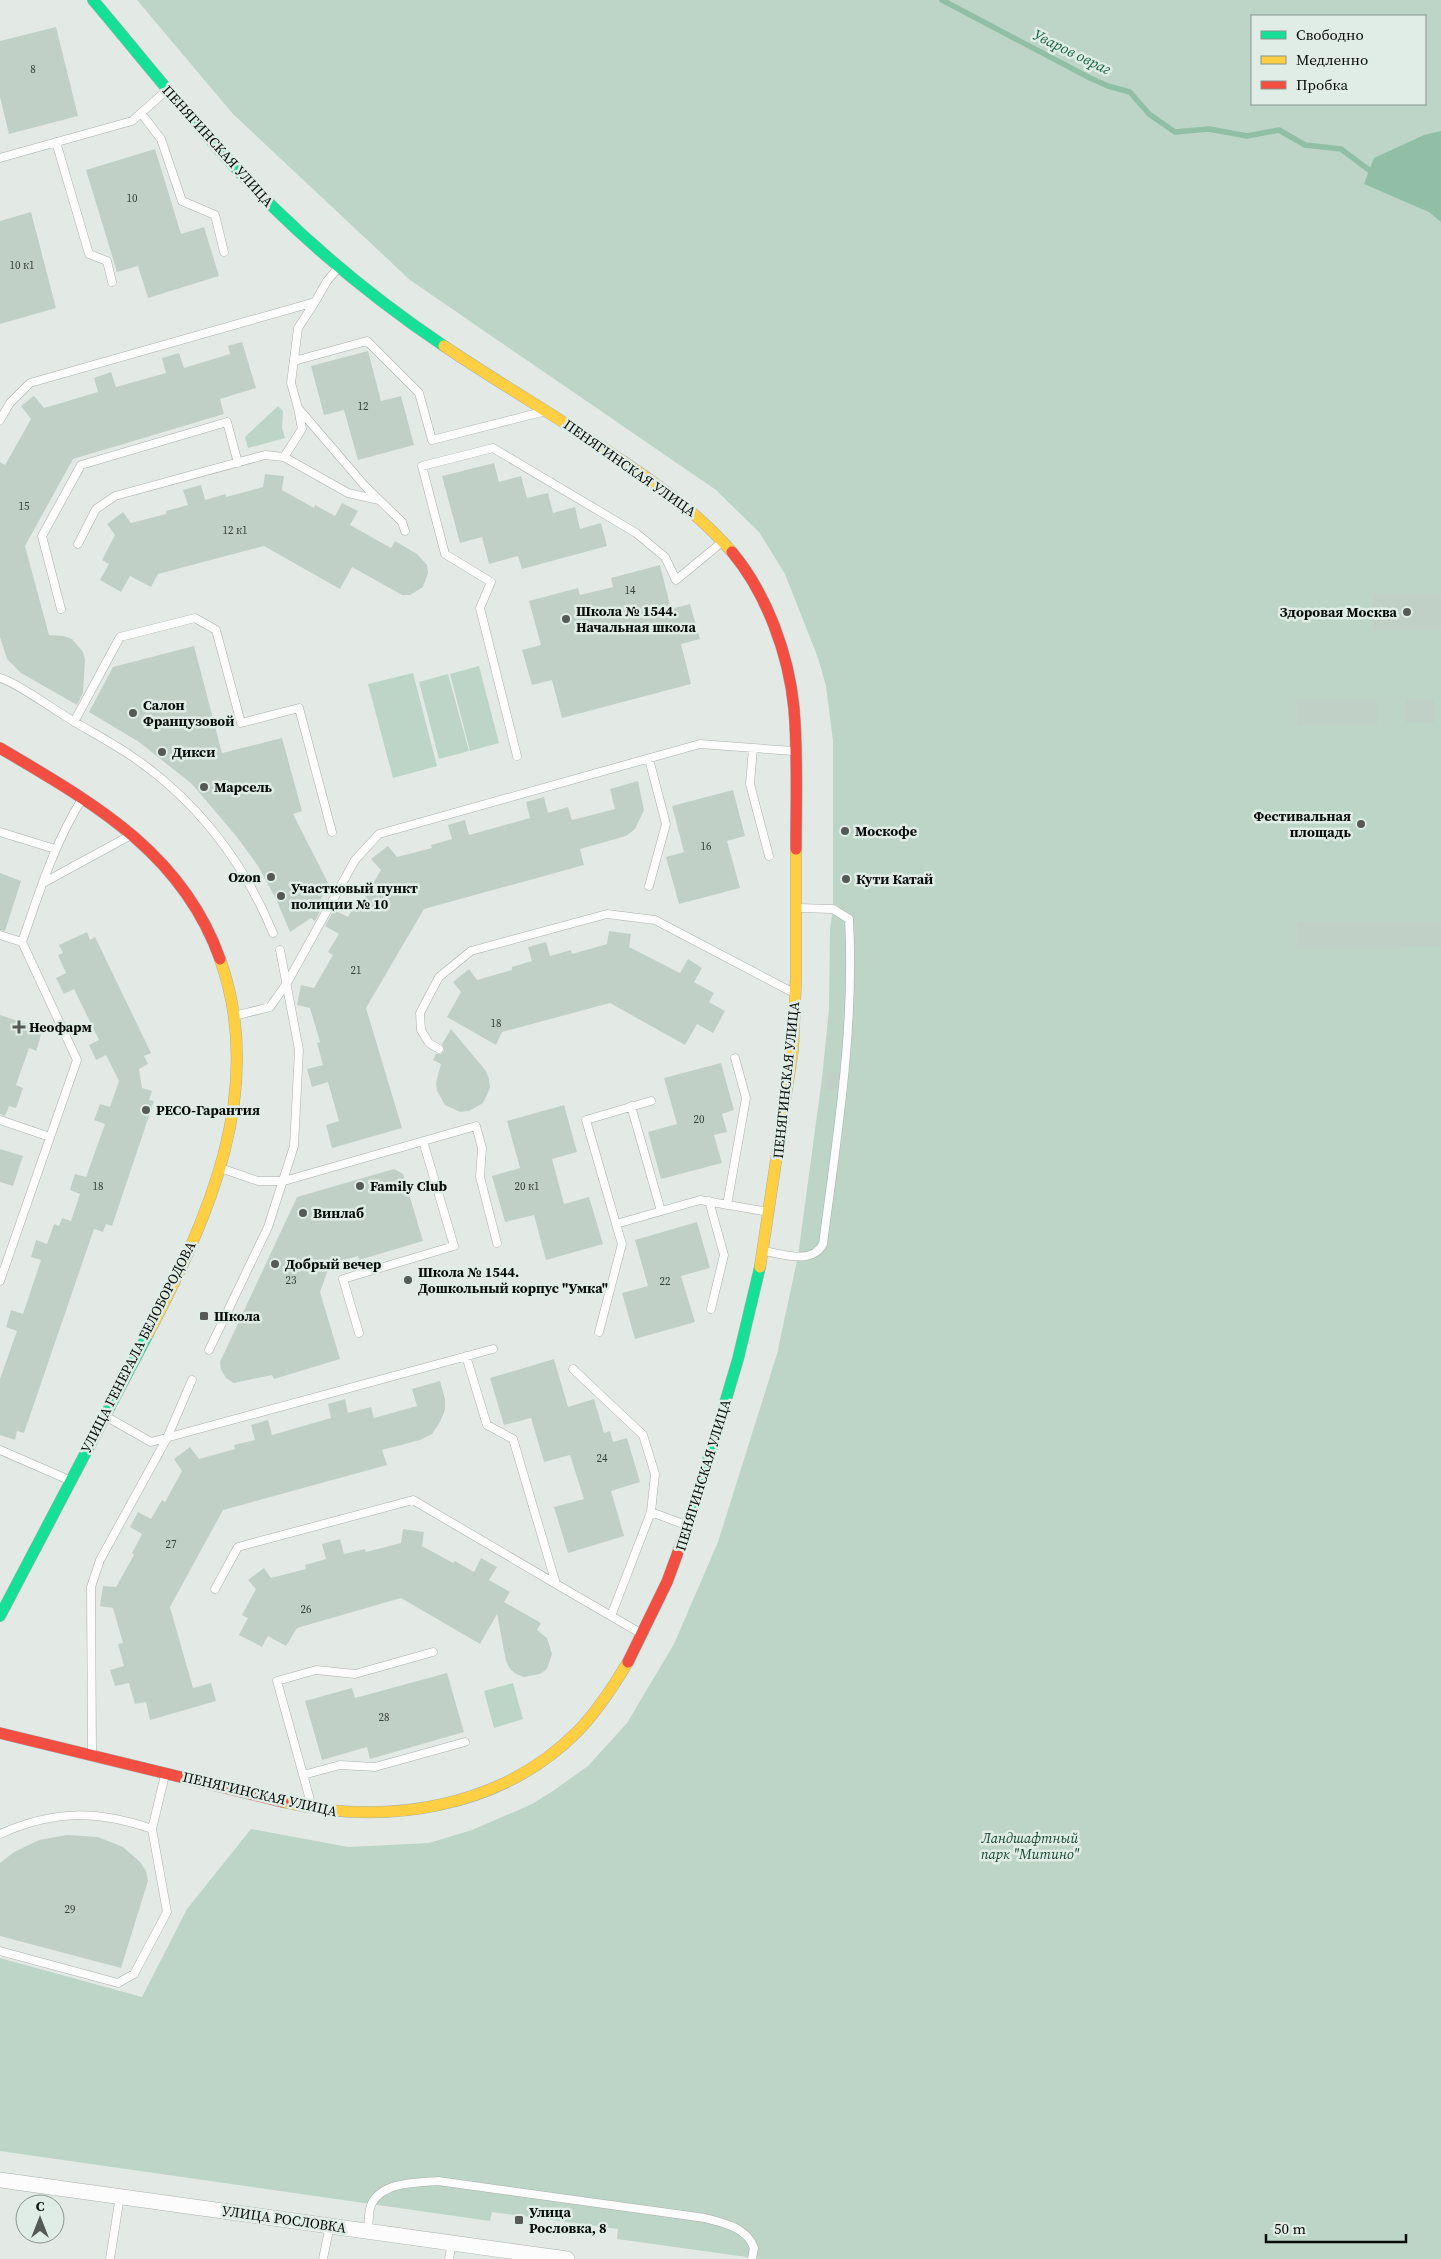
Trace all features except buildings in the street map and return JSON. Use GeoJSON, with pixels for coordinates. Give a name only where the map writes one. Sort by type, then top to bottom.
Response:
{"type":"FeatureCollection","features":[{"type":"Feature","properties":{"kind":"street","name":"ПЕНЯГИНСКАЯ УЛИЦА"},"geometry":{"type":"LineString","coordinates":[[0,1733],[313,1809],[338,1813],[382,1814],[428,1810],[466,1800],[502,1784],[539,1763],[572,1738],[596,1711],[629,1663],[644,1635],[674,1565],[688,1526],[748,1322],[769,1213],[792,1050],[796,994],[796,751],[794,709],[790,680],[778,637],[761,598],[737,558],[706,523],[667,491],[546,410],[454,352],[339,267],[268,202],[215,147],[94,0]]}},
{"type":"Feature","properties":{"kind":"street","name":"УЛИЦА ГЕНЕРАЛА БЕЛОБОРОДОВА"},"geometry":{"type":"LineString","coordinates":[[0,748],[83,797],[133,834],[179,882],[198,909],[217,946],[235,1016],[238,1050],[237,1084],[219,1167],[188,1253],[0,1616]]}},
{"type":"Feature","properties":{"kind":"street","name":"УЛИЦА РОСЛОВКА"},"geometry":{"type":"LineString","coordinates":[[0,2180],[567,2259]]}},
{"type":"Feature","properties":{"kind":"lane"},"geometry":{"type":"LineString","coordinates":[[0,158],[132,121],[167,90]]}},
{"type":"Feature","properties":{"kind":"lane"},"geometry":{"type":"LineString","coordinates":[[142,113],[161,139],[182,201],[215,215],[224,252]]}},
{"type":"Feature","properties":{"kind":"lane"},"geometry":{"type":"LineString","coordinates":[[56,142],[89,254],[107,261],[112,282]]}},
{"type":"Feature","properties":{"kind":"lane"},"geometry":{"type":"LineString","coordinates":[[284,457],[302,429],[291,383],[298,328],[327,281],[339,267]]}},
{"type":"Feature","properties":{"kind":"lane"},"geometry":{"type":"LineString","coordinates":[[0,420],[10,403],[30,383],[314,302]]}},
{"type":"Feature","properties":{"kind":"lane"},"geometry":{"type":"LineString","coordinates":[[294,361],[367,341],[419,393],[432,440],[546,410]]}},
{"type":"Feature","properties":{"kind":"lane"},"geometry":{"type":"LineString","coordinates":[[298,408],[364,485],[402,522],[405,531]]}},
{"type":"Feature","properties":{"kind":"lane"},"geometry":{"type":"LineString","coordinates":[[61,609],[42,536],[81,464],[227,422],[238,463]]}},
{"type":"Feature","properties":{"kind":"lane"},"geometry":{"type":"LineString","coordinates":[[518,756],[480,608],[492,582],[445,554],[422,466],[493,448],[636,533],[665,557],[676,580],[722,542]]}},
{"type":"Feature","properties":{"kind":"lane"},"geometry":{"type":"LineString","coordinates":[[78,544],[96,509],[114,496],[265,456],[284,457],[348,493],[379,500]]}},
{"type":"Feature","properties":{"kind":"lane"},"geometry":{"type":"LineString","coordinates":[[74,722],[120,637],[195,618],[216,630],[241,723],[299,708],[332,832]]}},
{"type":"Feature","properties":{"kind":"lane"},"geometry":{"type":"LineString","coordinates":[[0,678],[127,753],[166,782],[196,811],[219,838],[242,870],[261,904],[273,933]]}},
{"type":"Feature","properties":{"kind":"lane"},"geometry":{"type":"LineString","coordinates":[[235,1016],[270,1007],[287,984],[355,860],[379,834],[700,744],[796,751]]}},
{"type":"Feature","properties":{"kind":"lane"},"geometry":{"type":"LineString","coordinates":[[753,748],[750,784],[768,856]]}},
{"type":"Feature","properties":{"kind":"lane"},"geometry":{"type":"LineString","coordinates":[[649,759],[666,824],[649,886]]}},
{"type":"Feature","properties":{"kind":"lane"},"geometry":{"type":"LineString","coordinates":[[0,1281],[77,1060],[22,942],[54,849],[65,826],[83,797]]}},
{"type":"Feature","properties":{"kind":"lane"},"geometry":{"type":"LineString","coordinates":[[0,832],[54,849]]}},
{"type":"Feature","properties":{"kind":"lane"},"geometry":{"type":"LineString","coordinates":[[43,883],[133,834]]}},
{"type":"Feature","properties":{"kind":"lane"},"geometry":{"type":"LineString","coordinates":[[762,1250],[810,1256],[819,1252],[823,1244],[848,1051],[851,955],[849,919],[834,909],[796,908]]}},
{"type":"Feature","properties":{"kind":"lane"},"geometry":{"type":"LineString","coordinates":[[439,1049],[429,1043],[421,1030],[420,1013],[439,977],[471,951],[607,914],[655,920],[796,994]]}},
{"type":"Feature","properties":{"kind":"lane"},"geometry":{"type":"LineString","coordinates":[[0,935],[22,942]]}},
{"type":"Feature","properties":{"kind":"lane"},"geometry":{"type":"LineString","coordinates":[[209,1350],[264,1235],[294,1146],[299,1081],[299,1050],[280,950]]}},
{"type":"Feature","properties":{"kind":"lane"},"geometry":{"type":"LineString","coordinates":[[727,1205],[746,1098],[735,1058]]}},
{"type":"Feature","properties":{"kind":"lane"},"geometry":{"type":"LineString","coordinates":[[599,1332],[622,1244],[586,1120],[651,1101]]}},
{"type":"Feature","properties":{"kind":"lane"},"geometry":{"type":"LineString","coordinates":[[631,1106],[661,1211]]}},
{"type":"Feature","properties":{"kind":"lane"},"geometry":{"type":"LineString","coordinates":[[0,1120],[50,1137]]}},
{"type":"Feature","properties":{"kind":"lane"},"geometry":{"type":"LineString","coordinates":[[219,1167],[258,1182],[284,1180],[476,1126],[482,1148],[480,1177],[497,1243]]}},
{"type":"Feature","properties":{"kind":"lane"},"geometry":{"type":"LineString","coordinates":[[359,1334],[343,1279],[454,1246],[423,1142]]}},
{"type":"Feature","properties":{"kind":"lane"},"geometry":{"type":"LineString","coordinates":[[616,1224],[700,1200],[769,1213]]}},
{"type":"Feature","properties":{"kind":"lane"},"geometry":{"type":"LineString","coordinates":[[709,1202],[724,1255],[711,1309]]}},
{"type":"Feature","properties":{"kind":"lane"},"geometry":{"type":"LineString","coordinates":[[104,1416],[151,1442],[493,1348]]}},
{"type":"Feature","properties":{"kind":"lane"},"geometry":{"type":"LineString","coordinates":[[466,1356],[487,1425],[513,1439],[556,1584]]}},
{"type":"Feature","properties":{"kind":"lane"},"geometry":{"type":"LineString","coordinates":[[574,1368],[643,1434],[655,1474],[651,1512],[612,1616]]}},
{"type":"Feature","properties":{"kind":"lane"},"geometry":{"type":"LineString","coordinates":[[92,1755],[91,1586],[100,1560],[167,1438],[192,1380]]}},
{"type":"Feature","properties":{"kind":"lane"},"geometry":{"type":"LineString","coordinates":[[0,1450],[70,1481]]}},
{"type":"Feature","properties":{"kind":"lane"},"geometry":{"type":"LineString","coordinates":[[215,1589],[238,1548],[413,1500],[644,1635]]}},
{"type":"Feature","properties":{"kind":"lane"},"geometry":{"type":"LineString","coordinates":[[651,1512],[688,1526]]}},
{"type":"Feature","properties":{"kind":"lane"},"geometry":{"type":"LineString","coordinates":[[313,1809],[277,1681],[316,1670],[355,1674],[433,1652]]}},
{"type":"Feature","properties":{"kind":"lane"},"geometry":{"type":"LineString","coordinates":[[303,1775],[340,1765],[375,1767],[465,1742]]}},
{"type":"Feature","properties":{"kind":"lane"},"geometry":{"type":"LineString","coordinates":[[0,1951],[118,1983],[134,1974],[167,1912],[152,1829],[165,1772]]}},
{"type":"Feature","properties":{"kind":"lane"},"geometry":{"type":"LineString","coordinates":[[0,1834],[52,1817],[92,1815],[122,1819],[152,1829]]}},
{"type":"Feature","properties":{"kind":"lane"},"geometry":{"type":"LineString","coordinates":[[368,2230],[371,2204],[386,2190],[407,2183],[438,2181],[705,2218],[730,2225],[745,2234],[754,2248],[752,2259]]}},
{"type":"Feature","properties":{"kind":"lane"},"geometry":{"type":"LineString","coordinates":[[110,2259],[120,2196]]}},
{"type":"Feature","properties":{"kind":"lane"},"geometry":{"type":"LineString","coordinates":[[323,2259],[330,2225]]}},
{"type":"Feature","properties":{"kind":"lane"},"geometry":{"type":"LineString","coordinates":[[449,2259],[452,2242]]}},
{"type":"Feature","properties":{"kind":"green space","name":"Ландшафтный парк \"Митино\""},"geometry":{"type":"Polygon","coordinates":[[[137,0],[1441,0],[1441,2259],[761,2259],[617,2239],[618,2229],[492,2212],[490,2221],[0,2151],[0,1958],[142,1997],[187,1909],[251,1829],[348,1847],[429,1843],[472,1830],[532,1804],[588,1766],[627,1723],[674,1644],[718,1542],[777,1354],[798,1256],[822,1078],[829,1009],[830,929],[833,909],[833,741],[826,686],[818,658],[785,574],[759,532],[716,490],[410,280],[233,114],[137,0]]]}},
{"type":"Feature","properties":{"kind":"green space"},"geometry":{"type":"Polygon","coordinates":[[[278,406],[283,411],[282,428],[285,438],[248,448],[245,437],[278,406]]]}},
{"type":"Feature","properties":{"kind":"green space"},"geometry":{"type":"Polygon","coordinates":[[[479,666],[499,743],[470,751],[450,674],[479,666]]]}},
{"type":"Feature","properties":{"kind":"green space"},"geometry":{"type":"Polygon","coordinates":[[[413,673],[437,766],[393,778],[368,684],[413,673]]]}},
{"type":"Feature","properties":{"kind":"green space"},"geometry":{"type":"Polygon","coordinates":[[[448,674],[469,751],[439,759],[419,682],[448,674]]]}},
{"type":"Feature","properties":{"kind":"green space"},"geometry":{"type":"Polygon","coordinates":[[[513,1683],[523,1719],[494,1728],[484,1691],[513,1683]]]}},
{"type":"Feature","properties":{"kind":"shaded area"},"geometry":{"type":"Polygon","coordinates":[[[1441,131],[1441,222],[1429,212],[1364,184],[1374,158],[1424,135],[1441,131]]]}},
{"type":"Feature","properties":{"kind":"waterway","name":"Уваров овраг"},"geometry":{"type":"LineString","coordinates":[[942,0],[1090,78],[1108,86],[1130,92],[1149,114],[1175,132],[1209,129],[1247,136],[1279,130],[1305,145],[1341,149],[1369,170],[1377,172]]}},
{"type":"Feature","properties":{"kind":"traffic: fast"},"geometry":{"type":"LineString","coordinates":[[93,0],[203,131],[273,207],[355,280],[444,346]]}},
{"type":"Feature","properties":{"kind":"traffic: fast"},"geometry":{"type":"LineString","coordinates":[[692,1514],[738,1359],[760,1267]]}},
{"type":"Feature","properties":{"kind":"traffic: fast"},"geometry":{"type":"LineString","coordinates":[[0,1616],[148,1334]]}},
{"type":"Feature","properties":{"kind":"traffic: slow"},"geometry":{"type":"LineString","coordinates":[[444,346],[599,445],[651,481],[680,502],[732,552]]}},
{"type":"Feature","properties":{"kind":"traffic: slow"},"geometry":{"type":"LineString","coordinates":[[760,1267],[793,1048],[796,977],[796,849]]}},
{"type":"Feature","properties":{"kind":"traffic: slow"},"geometry":{"type":"LineString","coordinates":[[148,1334],[191,1245],[210,1199],[224,1152],[234,1105],[237,1057],[233,1008],[220,959]]}},
{"type":"Feature","properties":{"kind":"traffic: slow"},"geometry":{"type":"LineString","coordinates":[[283,1802],[322,1809],[361,1812],[401,1811],[439,1805],[477,1794],[513,1779],[546,1758],[577,1732],[604,1699],[628,1662]]}},
{"type":"Feature","properties":{"kind":"traffic: jam"},"geometry":{"type":"LineString","coordinates":[[732,552],[745,569],[766,606],[787,668],[795,726],[796,849]]}},
{"type":"Feature","properties":{"kind":"traffic: jam"},"geometry":{"type":"LineString","coordinates":[[0,748],[68,789],[131,834],[158,860],[183,889],[203,921],[220,959]]}},
{"type":"Feature","properties":{"kind":"traffic: jam"},"geometry":{"type":"LineString","coordinates":[[628,1662],[667,1582],[692,1514]]}},
{"type":"Feature","properties":{"kind":"traffic: jam"},"geometry":{"type":"LineString","coordinates":[[0,1733],[283,1802]]}},
{"type":"Feature","properties":{"kind":"place","name":"Здоровая Москва"},"geometry":{"type":"Point","coordinates":[1407,612]}},
{"type":"Feature","properties":{"kind":"place","name":"Школа № 1544. Начальная школа"},"geometry":{"type":"Point","coordinates":[566,619]}},
{"type":"Feature","properties":{"kind":"place","name":"Салон Французовой"},"geometry":{"type":"Point","coordinates":[133,713]}},
{"type":"Feature","properties":{"kind":"place","name":"Дикси"},"geometry":{"type":"Point","coordinates":[162,752]}},
{"type":"Feature","properties":{"kind":"place","name":"Марсель"},"geometry":{"type":"Point","coordinates":[204,787]}},
{"type":"Feature","properties":{"kind":"place","name":"Фестивальная площадь"},"geometry":{"type":"Point","coordinates":[1361,824]}},
{"type":"Feature","properties":{"kind":"place","name":"Москофе"},"geometry":{"type":"Point","coordinates":[845,831]}},
{"type":"Feature","properties":{"kind":"place","name":"Ozon"},"geometry":{"type":"Point","coordinates":[271,877]}},
{"type":"Feature","properties":{"kind":"place","name":"Кути Катай"},"geometry":{"type":"Point","coordinates":[846,879]}},
{"type":"Feature","properties":{"kind":"place","name":"Участковый пункт полиции № 10"},"geometry":{"type":"Point","coordinates":[281,896]}},
{"type":"Feature","properties":{"kind":"place","name":"Неофарм"},"geometry":{"type":"Point","coordinates":[19,1027]}},
{"type":"Feature","properties":{"kind":"place","name":"РЕСО-Гарантия"},"geometry":{"type":"Point","coordinates":[146,1110]}},
{"type":"Feature","properties":{"kind":"place","name":"Family Club"},"geometry":{"type":"Point","coordinates":[360,1186]}},
{"type":"Feature","properties":{"kind":"place","name":"Винлаб"},"geometry":{"type":"Point","coordinates":[303,1213]}},
{"type":"Feature","properties":{"kind":"place","name":"Добрый вечер"},"geometry":{"type":"Point","coordinates":[275,1264]}},
{"type":"Feature","properties":{"kind":"place","name":"Школа № 1544. Дошкольный корпус \"Умка\""},"geometry":{"type":"Point","coordinates":[408,1280]}},
{"type":"Feature","properties":{"kind":"place","name":"Школа"},"geometry":{"type":"Point","coordinates":[204,1316]}},
{"type":"Feature","properties":{"kind":"place","name":"Улица Рословка, 8"},"geometry":{"type":"Point","coordinates":[519,2220]}}]}
